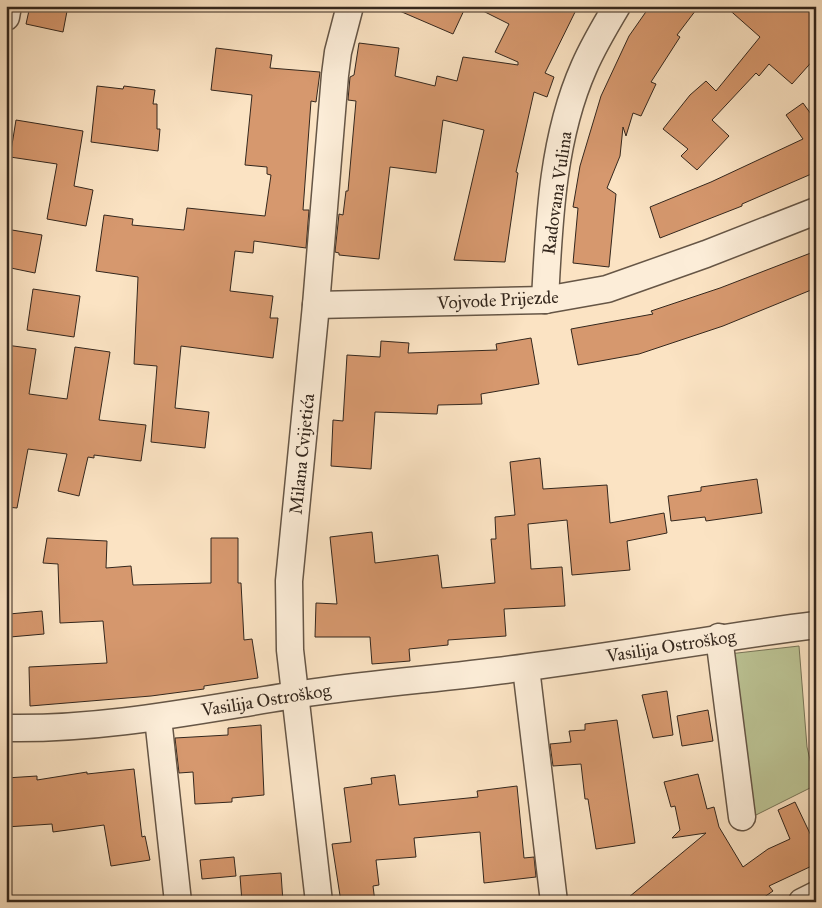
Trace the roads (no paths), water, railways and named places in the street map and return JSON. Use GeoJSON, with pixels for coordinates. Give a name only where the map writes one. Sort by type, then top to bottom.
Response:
{"type":"FeatureCollection","features":[{"type":"Feature","properties":{"kind":"street"},"geometry":{"type":"LineString","coordinates":[[6,17],[8,6]]}},
{"type":"Feature","properties":{"kind":"street","name":"Milana Cvijetića"},"geometry":{"type":"LineString","coordinates":[[319,902],[288,616],[289,581],[316,305],[335,75],[338,52],[350,6]]}},
{"type":"Feature","properties":{"kind":"street","name":"Radovana Vulina"},"geometry":{"type":"LineString","coordinates":[[545,300],[552,203],[560,147],[583,68],[617,6]]}},
{"type":"Feature","properties":{"kind":"street","name":"Vojvode Prijezde"},"geometry":{"type":"LineString","coordinates":[[316,305],[545,300],[607,289],[706,254],[816,211]]}},
{"type":"Feature","properties":{"kind":"street","name":"Vasilija Ostroškog"},"geometry":{"type":"LineString","coordinates":[[6,728],[93,726],[158,718],[296,695],[526,668],[719,637],[816,625]]}},
{"type":"Feature","properties":{"kind":"street"},"geometry":{"type":"LineString","coordinates":[[719,637],[742,818]]}},
{"type":"Feature","properties":{"kind":"street"},"geometry":{"type":"LineString","coordinates":[[526,668],[554,902]]}},
{"type":"Feature","properties":{"kind":"street"},"geometry":{"type":"LineString","coordinates":[[158,718],[178,902]]}},
{"type":"Feature","properties":{"kind":"street"},"geometry":{"type":"LineString","coordinates":[[802,902],[816,895]]}}]}
